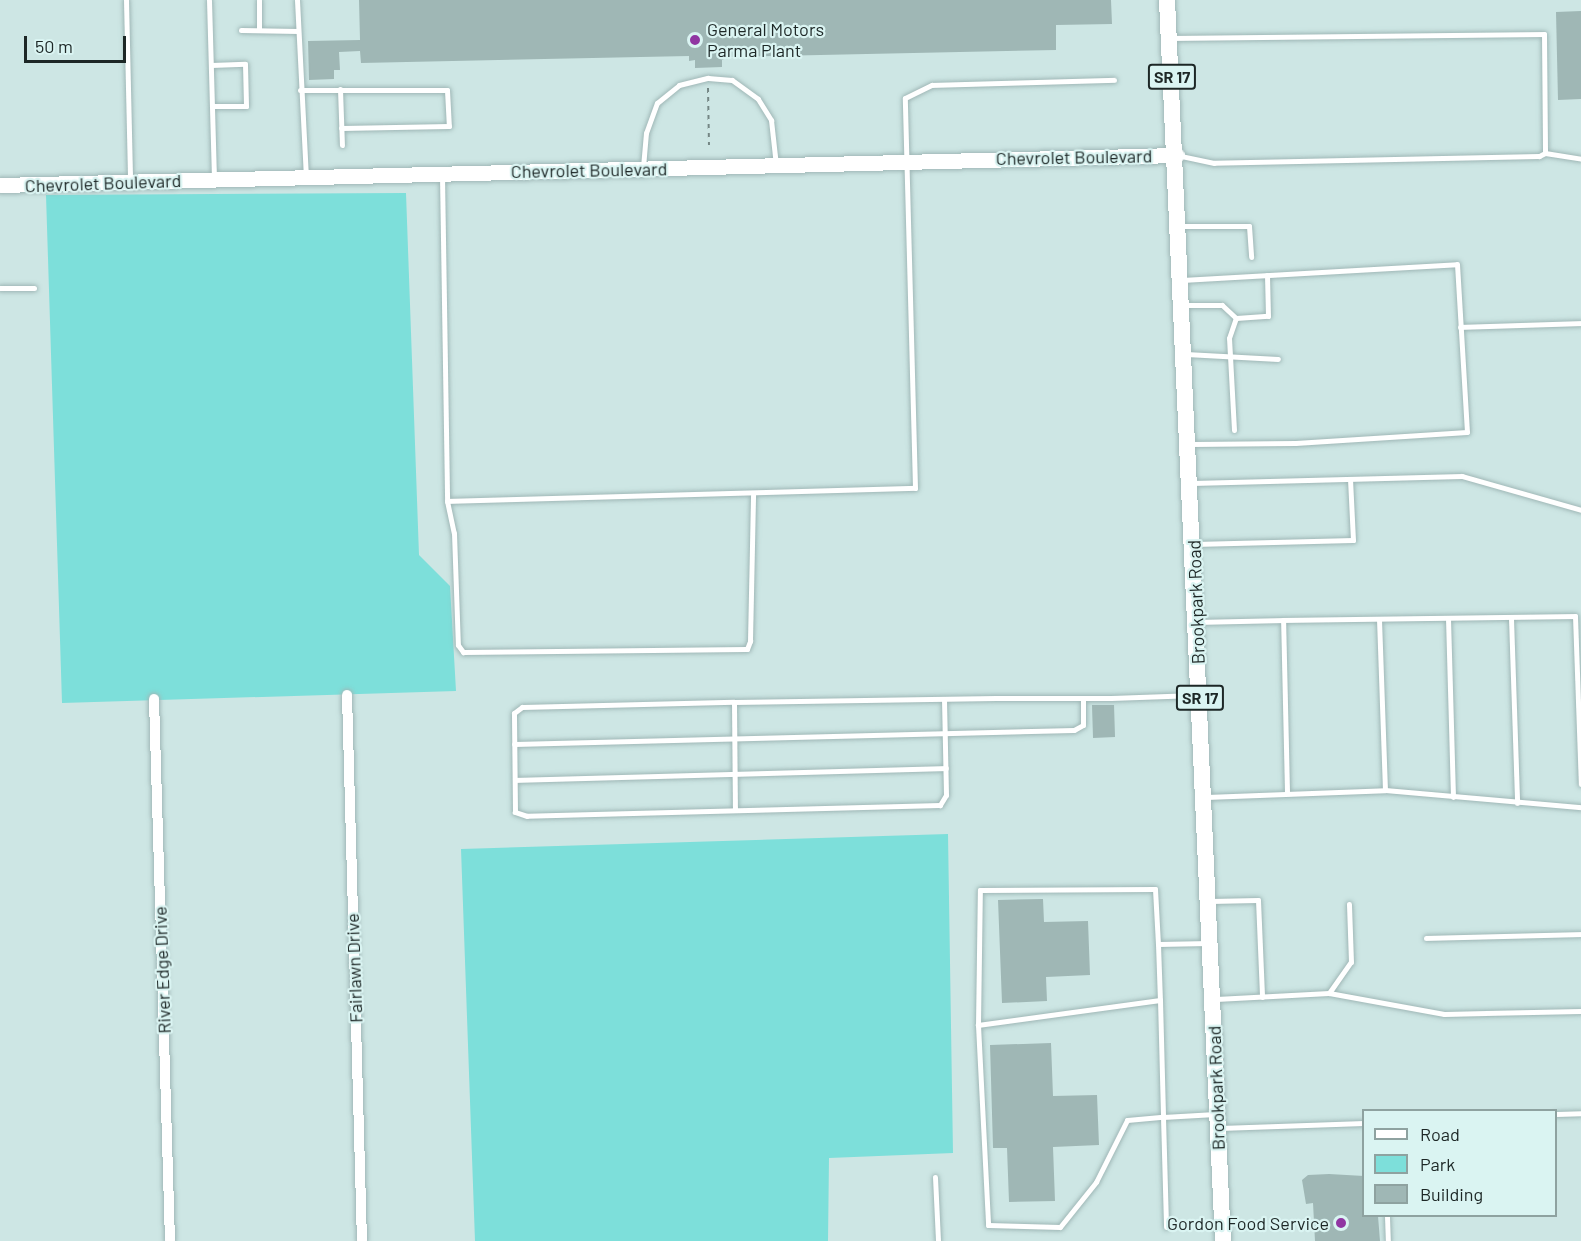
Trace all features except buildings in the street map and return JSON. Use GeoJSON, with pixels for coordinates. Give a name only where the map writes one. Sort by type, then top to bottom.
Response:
{"type":"FeatureCollection","features":[{"type":"Feature","properties":{"kind":"main road","name":"Brookpark Road"},"geometry":{"type":"LineString","coordinates":[[1167,0],[1177,155],[1223,1241]]}},
{"type":"Feature","properties":{"kind":"main road","name":"Chevrolet Boulevard"},"geometry":{"type":"LineString","coordinates":[[0,185],[1177,155]]}},
{"type":"Feature","properties":{"kind":"street","name":"Fairlawn Drive"},"geometry":{"type":"LineString","coordinates":[[347,695],[362,1241]]}},
{"type":"Feature","properties":{"kind":"street","name":"River Edge Drive"},"geometry":{"type":"LineString","coordinates":[[154,699],[170,1241]]}},
{"type":"Feature","properties":{"kind":"lane"},"geometry":{"type":"LineString","coordinates":[[126,0],[130,182]]}},
{"type":"Feature","properties":{"kind":"lane"},"geometry":{"type":"LineString","coordinates":[[209,0],[214,180]]}},
{"type":"Feature","properties":{"kind":"lane"},"geometry":{"type":"LineString","coordinates":[[259,0],[259,30]]}},
{"type":"Feature","properties":{"kind":"lane"},"geometry":{"type":"LineString","coordinates":[[297,0],[306,177]]}},
{"type":"Feature","properties":{"kind":"lane"},"geometry":{"type":"LineString","coordinates":[[241,30],[298,31]]}},
{"type":"Feature","properties":{"kind":"lane"},"geometry":{"type":"LineString","coordinates":[[1170,38],[1544,34],[1545,153]]}},
{"type":"Feature","properties":{"kind":"lane"},"geometry":{"type":"LineString","coordinates":[[211,65],[245,64],[246,106],[212,106]]}},
{"type":"Feature","properties":{"kind":"lane"},"geometry":{"type":"LineString","coordinates":[[643,168],[646,133],[657,102],[679,85],[708,78],[732,80],[758,99],[771,120],[777,165]]}},
{"type":"Feature","properties":{"kind":"lane"},"geometry":{"type":"LineString","coordinates":[[447,501],[915,488],[904,98],[932,85],[1114,80]]}},
{"type":"Feature","properties":{"kind":"lane"},"geometry":{"type":"LineString","coordinates":[[340,89],[342,146]]}},
{"type":"Feature","properties":{"kind":"lane"},"geometry":{"type":"LineString","coordinates":[[300,90],[447,90],[449,126],[341,128]]}},
{"type":"Feature","properties":{"kind":"lane"},"geometry":{"type":"LineString","coordinates":[[1177,155],[1214,163],[1545,153],[1581,159]]}},
{"type":"Feature","properties":{"kind":"lane"},"geometry":{"type":"LineString","coordinates":[[441,174],[447,501],[454,533],[458,645],[463,652],[747,649],[750,641],[753,493]]}},
{"type":"Feature","properties":{"kind":"lane"},"geometry":{"type":"LineString","coordinates":[[1180,226],[1249,226],[1251,257]]}},
{"type":"Feature","properties":{"kind":"lane"},"geometry":{"type":"LineString","coordinates":[[1182,280],[1457,264],[1467,432],[1295,443],[1189,444]]}},
{"type":"Feature","properties":{"kind":"lane"},"geometry":{"type":"LineString","coordinates":[[1183,305],[1222,305],[1236,318],[1268,316],[1267,275]]}},
{"type":"Feature","properties":{"kind":"lane"},"geometry":{"type":"LineString","coordinates":[[0,288],[34,288]]}},
{"type":"Feature","properties":{"kind":"lane"},"geometry":{"type":"LineString","coordinates":[[1234,430],[1229,338],[1236,318]]}},
{"type":"Feature","properties":{"kind":"lane"},"geometry":{"type":"LineString","coordinates":[[1460,327],[1581,323]]}},
{"type":"Feature","properties":{"kind":"lane"},"geometry":{"type":"LineString","coordinates":[[1185,354],[1278,359]]}},
{"type":"Feature","properties":{"kind":"lane"},"geometry":{"type":"LineString","coordinates":[[1191,483],[1462,476],[1581,510]]}},
{"type":"Feature","properties":{"kind":"lane"},"geometry":{"type":"LineString","coordinates":[[1193,544],[1353,540],[1350,479]]}},
{"type":"Feature","properties":{"kind":"lane"},"geometry":{"type":"LineString","coordinates":[[1197,622],[1575,616],[1581,784]]}},
{"type":"Feature","properties":{"kind":"lane"},"geometry":{"type":"LineString","coordinates":[[1448,618],[1453,796]]}},
{"type":"Feature","properties":{"kind":"lane"},"geometry":{"type":"LineString","coordinates":[[1511,618],[1517,803]]}},
{"type":"Feature","properties":{"kind":"lane"},"geometry":{"type":"LineString","coordinates":[[1379,619],[1385,790]]}},
{"type":"Feature","properties":{"kind":"lane"},"geometry":{"type":"LineString","coordinates":[[1283,620],[1287,792]]}},
{"type":"Feature","properties":{"kind":"lane"},"geometry":{"type":"LineString","coordinates":[[944,699],[946,795],[940,805],[519,816],[515,812],[514,713],[522,707],[734,702],[1200,695]]}},
{"type":"Feature","properties":{"kind":"lane"},"geometry":{"type":"LineString","coordinates":[[514,744],[1080,729],[1083,698]]}},
{"type":"Feature","properties":{"kind":"lane"},"geometry":{"type":"LineString","coordinates":[[734,702],[735,810]]}},
{"type":"Feature","properties":{"kind":"lane"},"geometry":{"type":"LineString","coordinates":[[515,780],[946,768]]}},
{"type":"Feature","properties":{"kind":"lane"},"geometry":{"type":"LineString","coordinates":[[1204,797],[1385,790],[1581,807]]}},
{"type":"Feature","properties":{"kind":"lane"},"geometry":{"type":"LineString","coordinates":[[1166,1227],[1162,1117],[1160,1000],[1155,889],[980,890],[978,1025],[988,1225],[1060,1227],[1096,1182],[1127,1120],[1162,1117],[1218,1121],[1362,1123]]}},
{"type":"Feature","properties":{"kind":"lane"},"geometry":{"type":"LineString","coordinates":[[1209,901],[1258,900],[1263,996]]}},
{"type":"Feature","properties":{"kind":"lane"},"geometry":{"type":"LineString","coordinates":[[1329,993],[1351,962],[1349,904]]}},
{"type":"Feature","properties":{"kind":"lane"},"geometry":{"type":"LineString","coordinates":[[1426,938],[1581,934]]}},
{"type":"Feature","properties":{"kind":"lane"},"geometry":{"type":"LineString","coordinates":[[1158,944],[1210,943]]}},
{"type":"Feature","properties":{"kind":"lane"},"geometry":{"type":"LineString","coordinates":[[1213,999],[1329,993],[1444,1014],[1581,1011]]}},
{"type":"Feature","properties":{"kind":"lane"},"geometry":{"type":"LineString","coordinates":[[978,1025],[1160,1000]]}},
{"type":"Feature","properties":{"kind":"lane"},"geometry":{"type":"LineString","coordinates":[[1557,1114],[1581,1113]]}},
{"type":"Feature","properties":{"kind":"lane"},"geometry":{"type":"LineString","coordinates":[[935,1177],[938,1241]]}},
{"type":"Feature","properties":{"kind":"lane"},"geometry":{"type":"LineString","coordinates":[[1387,1217],[1388,1241]]}},
{"type":"Feature","properties":{"kind":"path"},"geometry":{"type":"LineString","coordinates":[[708,78],[709,145]]}},
{"type":"Feature","properties":{"kind":"green space"},"geometry":{"type":"Polygon","coordinates":[[[406,193],[419,555],[450,586],[456,691],[62,703],[46,195],[406,193]]]}},
{"type":"Feature","properties":{"kind":"green space"},"geometry":{"type":"Polygon","coordinates":[[[948,834],[953,1153],[829,1158],[828,1241],[475,1241],[461,849],[948,834]]]}},
{"type":"Feature","properties":{"kind":"place","name":"General Motors Parma Plant"},"geometry":{"type":"Point","coordinates":[695,40]}},
{"type":"Feature","properties":{"kind":"place","name":"Gordon Food Service"},"geometry":{"type":"Point","coordinates":[1341,1223]}}]}
